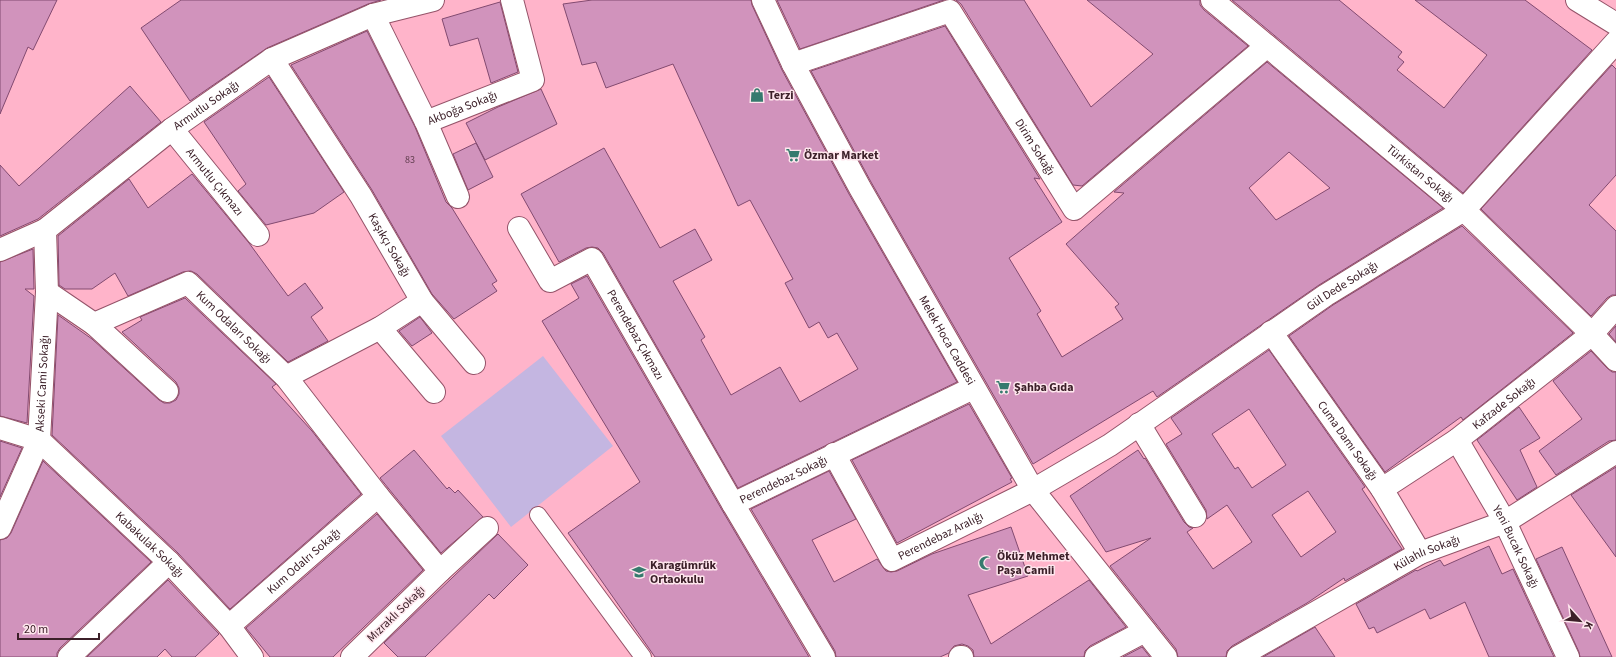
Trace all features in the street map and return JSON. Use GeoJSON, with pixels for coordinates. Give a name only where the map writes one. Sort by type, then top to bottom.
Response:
{"type":"FeatureCollection","features":[{"type":"Feature","properties":{"kind":"street","name":"Armutlu Sokağı"},"geometry":{"type":"LineString","coordinates":[[0,250],[45,230],[172,129],[272,60],[373,15],[433,0]]}},
{"type":"Feature","properties":{"kind":"street","name":"Akboğa Sokağı"},"geometry":{"type":"LineString","coordinates":[[373,15],[426,122],[533,80],[512,0]]}},
{"type":"Feature","properties":{"kind":"street","name":"Melek Hoca Caddesi"},"geometry":{"type":"LineString","coordinates":[[763,0],[793,64],[973,388],[1033,490],[1166,657]]}},
{"type":"Feature","properties":{"kind":"street","name":"Türkistan Sokağı"},"geometry":{"type":"LineString","coordinates":[[1212,0],[1464,210],[1592,334],[1616,360]]}},
{"type":"Feature","properties":{"kind":"street"},"geometry":{"type":"LineString","coordinates":[[1578,0],[1616,24]]}},
{"type":"Feature","properties":{"kind":"street","name":"Dirim Sokağı"},"geometry":{"type":"LineString","coordinates":[[793,64],[950,11],[1074,209],[1267,46]]}},
{"type":"Feature","properties":{"kind":"street","name":"Gül Dede Sokağı"},"geometry":{"type":"LineString","coordinates":[[1033,490],[1110,444],[1326,295],[1464,210],[1616,42]]}},
{"type":"Feature","properties":{"kind":"street","name":"Kaşıkçı Sokağı"},"geometry":{"type":"LineString","coordinates":[[272,60],[361,196],[422,301],[474,363]]}},
{"type":"Feature","properties":{"kind":"street"},"geometry":{"type":"LineString","coordinates":[[426,122],[458,197]]}},
{"type":"Feature","properties":{"kind":"street","name":"Armutlu Çıkmazı"},"geometry":{"type":"LineString","coordinates":[[172,129],[258,235]]}},
{"type":"Feature","properties":{"kind":"street","name":"Perendebaz Çıkmazı"},"geometry":{"type":"LineString","coordinates":[[520,228],[550,281],[592,259],[733,504]]}},
{"type":"Feature","properties":{"kind":"street","name":"Akseki Cami Sokağı"},"geometry":{"type":"LineString","coordinates":[[0,528],[39,440],[47,292],[45,230]]}},
{"type":"Feature","properties":{"kind":"street","name":"Kum Odaları Sokağı"},"geometry":{"type":"LineString","coordinates":[[94,324],[188,283],[286,376],[378,496]]}},
{"type":"Feature","properties":{"kind":"street"},"geometry":{"type":"LineString","coordinates":[[47,292],[94,324],[167,391]]}},
{"type":"Feature","properties":{"kind":"street"},"geometry":{"type":"LineString","coordinates":[[286,376],[380,328],[422,301]]}},
{"type":"Feature","properties":{"kind":"street","name":"Kafzade Sokağı"},"geometry":{"type":"LineString","coordinates":[[1382,489],[1457,440],[1592,334],[1616,307]]}},
{"type":"Feature","properties":{"kind":"street"},"geometry":{"type":"LineString","coordinates":[[380,328],[434,392]]}},
{"type":"Feature","properties":{"kind":"street","name":"Cuma Damı Sokağı"},"geometry":{"type":"LineString","coordinates":[[1271,332],[1382,489],[1420,553]]}},
{"type":"Feature","properties":{"kind":"street","name":"Perendebaz Sokağı"},"geometry":{"type":"LineString","coordinates":[[824,657],[733,504],[973,388]]}},
{"type":"Feature","properties":{"kind":"street"},"geometry":{"type":"LineString","coordinates":[[1139,424],[1195,516]]}},
{"type":"Feature","properties":{"kind":"street"},"geometry":{"type":"LineString","coordinates":[[0,428],[39,440]]}},
{"type":"Feature","properties":{"kind":"street","name":"Kabakulak Sokağı"},"geometry":{"type":"LineString","coordinates":[[39,440],[169,562],[229,626],[252,657]]}},
{"type":"Feature","properties":{"kind":"street","name":"Yeni Bucak Sokağı"},"geometry":{"type":"LineString","coordinates":[[1457,440],[1505,522],[1568,657]]}},
{"type":"Feature","properties":{"kind":"street","name":"Külahlı Sokağı"},"geometry":{"type":"LineString","coordinates":[[1238,657],[1420,553],[1505,522],[1616,452]]}},
{"type":"Feature","properties":{"kind":"street","name":"Perendebaz Aralığı"},"geometry":{"type":"LineString","coordinates":[[834,454],[892,560],[1033,490]]}},
{"type":"Feature","properties":{"kind":"street"},"geometry":{"type":"LineString","coordinates":[[378,496],[440,571]]}},
{"type":"Feature","properties":{"kind":"street","name":"Kum Odalrı Sokağı"},"geometry":{"type":"LineString","coordinates":[[229,626],[378,496]]}},
{"type":"Feature","properties":{"kind":"street","name":"Mızraklı Sokağı"},"geometry":{"type":"LineString","coordinates":[[352,657],[440,571],[487,528]]}},
{"type":"Feature","properties":{"kind":"street"},"geometry":{"type":"LineString","coordinates":[[69,657],[169,562]]}},
{"type":"Feature","properties":{"kind":"street"},"geometry":{"type":"LineString","coordinates":[[1096,657],[1145,631]]}},
{"type":"Feature","properties":{"kind":"lane"},"geometry":{"type":"LineString","coordinates":[[538,515],[643,657]]}},
{"type":"Feature","properties":{"kind":"shaded area"},"geometry":{"type":"Polygon","coordinates":[[[543,356],[613,446],[511,527],[441,436],[543,356]]]}},
{"type":"Feature","properties":{"kind":"building"},"geometry":{"type":"Polygon","coordinates":[[[0,0],[57,0],[33,50],[28,47],[0,114],[0,0]]]}},
{"type":"Feature","properties":{"kind":"building"},"geometry":{"type":"Polygon","coordinates":[[[181,0],[381,0],[368,4],[267,48],[190,101],[141,28],[181,0]]]}},
{"type":"Feature","properties":{"kind":"building"},"geometry":{"type":"Polygon","coordinates":[[[592,0],[751,0],[782,70],[849,194],[957,382],[738,488],[603,253],[598,248],[586,248],[559,262],[521,194],[604,148],[660,248],[695,229],[712,260],[673,281],[705,337],[701,340],[731,395],[780,367],[800,402],[858,369],[837,333],[828,338],[819,322],[809,328],[785,283],[793,279],[750,200],[738,206],[673,64],[606,88],[596,62],[582,65],[563,4],[592,0]]]}},
{"type":"Feature","properties":{"kind":"building"},"geometry":{"type":"Polygon","coordinates":[[[777,0],[944,0],[800,49],[777,0]]]}},
{"type":"Feature","properties":{"kind":"building"},"geometry":{"type":"Polygon","coordinates":[[[956,0],[1024,0],[1091,107],[1153,54],[1087,0],[1200,0],[1200,5],[1204,10],[1248,46],[1082,186],[1073,185],[961,4],[956,0]]]}},
{"type":"Feature","properties":{"kind":"building"},"geometry":{"type":"Polygon","coordinates":[[[1232,0],[1339,0],[1402,52],[1398,57],[1404,62],[1397,70],[1444,108],[1487,55],[1415,0],[1525,0],[1592,50],[1463,193],[1232,0]]]}},
{"type":"Feature","properties":{"kind":"building"},"geometry":{"type":"Polygon","coordinates":[[[500,2],[518,72],[491,83],[478,38],[450,46],[442,19],[500,2]]]}},
{"type":"Feature","properties":{"kind":"building"},"geometry":{"type":"Polygon","coordinates":[[[945,26],[1040,179],[1034,178],[1062,222],[1009,258],[1041,311],[1037,314],[1062,357],[1123,319],[1115,307],[1119,304],[1066,244],[1124,193],[1114,192],[1267,62],[1443,208],[1319,285],[1157,397],[1153,391],[1033,464],[871,182],[811,71],[945,26]],[[1289,152],[1249,188],[1276,220],[1330,188],[1289,152]]]}},
{"type":"Feature","properties":{"kind":"building"},"geometry":{"type":"Polygon","coordinates":[[[367,31],[415,127],[446,202],[452,208],[497,281],[492,284],[497,291],[454,319],[432,294],[372,190],[291,65],[367,31]]]}},
{"type":"Feature","properties":{"kind":"building"},"geometry":{"type":"Polygon","coordinates":[[[1612,65],[1616,69],[1616,175],[1589,205],[1616,231],[1616,295],[1612,295],[1607,298],[1591,316],[1481,209],[1612,65]]]}},
{"type":"Feature","properties":{"kind":"building"},"geometry":{"type":"Polygon","coordinates":[[[269,77],[344,192],[314,213],[266,225],[238,191],[246,184],[204,122],[269,77]]]}},
{"type":"Feature","properties":{"kind":"building"},"geometry":{"type":"Polygon","coordinates":[[[130,86],[161,122],[38,219],[0,236],[0,165],[19,186],[130,86]]]}},
{"type":"Feature","properties":{"kind":"building"},"geometry":{"type":"Polygon","coordinates":[[[541,89],[557,124],[485,160],[466,123],[498,107],[541,89]]]}},
{"type":"Feature","properties":{"kind":"building"},"geometry":{"type":"Polygon","coordinates":[[[476,143],[493,177],[468,190],[453,154],[476,143]]]}},
{"type":"Feature","properties":{"kind":"building"},"geometry":{"type":"Polygon","coordinates":[[[192,174],[249,243],[288,296],[305,283],[323,308],[311,317],[328,341],[288,362],[197,274],[191,271],[183,272],[128,296],[115,273],[92,289],[65,289],[59,285],[58,236],[129,179],[148,208],[192,174]]]}},
{"type":"Feature","properties":{"kind":"building"},"geometry":{"type":"Polygon","coordinates":[[[1462,226],[1573,333],[1463,420],[1461,417],[1385,472],[1289,336],[1333,305],[1462,226]]]}},
{"type":"Feature","properties":{"kind":"building"},"geometry":{"type":"Polygon","coordinates":[[[33,249],[34,289],[25,289],[34,296],[27,423],[0,416],[0,262],[33,249]]]}},
{"type":"Feature","properties":{"kind":"building"},"geometry":{"type":"Polygon","coordinates":[[[587,276],[809,657],[655,657],[568,533],[640,482],[542,321],[579,298],[571,284],[587,276]]]}},
{"type":"Feature","properties":{"kind":"building"},"geometry":{"type":"Polygon","coordinates":[[[185,298],[276,384],[272,387],[312,431],[361,494],[230,609],[178,553],[52,435],[58,315],[92,339],[159,400],[164,403],[170,403],[176,400],[179,394],[179,388],[176,382],[122,332],[142,320],[140,317],[185,298]]]}},
{"type":"Feature","properties":{"kind":"building"},"geometry":{"type":"Polygon","coordinates":[[[420,317],[432,333],[412,346],[399,331],[420,317]]]}},
{"type":"Feature","properties":{"kind":"building"},"geometry":{"type":"Polygon","coordinates":[[[1616,326],[1616,342],[1609,334],[1616,326]]]}},
{"type":"Feature","properties":{"kind":"building"},"geometry":{"type":"Polygon","coordinates":[[[1269,350],[1365,487],[1362,489],[1402,549],[1345,581],[1344,578],[1307,603],[1232,646],[1227,651],[1226,657],[1178,657],[1176,649],[1110,566],[1151,538],[1106,552],[1070,496],[1138,450],[1144,459],[1145,458],[1184,522],[1189,527],[1193,528],[1187,532],[1213,569],[1252,542],[1227,505],[1207,519],[1206,510],[1166,444],[1182,434],[1171,418],[1269,350]],[[1249,409],[1212,434],[1235,469],[1238,467],[1252,488],[1286,465],[1249,409]],[[1308,491],[1272,515],[1301,557],[1336,532],[1308,491]]]}},
{"type":"Feature","properties":{"kind":"building"},"geometry":{"type":"Polygon","coordinates":[[[1591,351],[1607,368],[1612,372],[1616,372],[1616,440],[1609,441],[1556,475],[1539,451],[1582,419],[1553,381],[1591,351]]]}},
{"type":"Feature","properties":{"kind":"building"},"geometry":{"type":"Polygon","coordinates":[[[969,404],[1012,478],[1010,479],[1012,482],[897,543],[852,460],[969,404]]]}},
{"type":"Feature","properties":{"kind":"building"},"geometry":{"type":"Polygon","coordinates":[[[1519,407],[1540,438],[1520,450],[1537,487],[1517,500],[1477,440],[1519,407]]]}},
{"type":"Feature","properties":{"kind":"building"},"geometry":{"type":"Polygon","coordinates":[[[0,441],[22,448],[0,497],[0,441]]]}},
{"type":"Feature","properties":{"kind":"building"},"geometry":{"type":"Polygon","coordinates":[[[414,450],[447,489],[449,487],[455,493],[458,490],[483,517],[441,553],[380,478],[414,450]]]}},
{"type":"Feature","properties":{"kind":"building"},"geometry":{"type":"Polygon","coordinates":[[[43,461],[151,562],[60,648],[57,653],[57,657],[0,657],[0,540],[7,538],[11,533],[43,461]]]}},
{"type":"Feature","properties":{"kind":"building"},"geometry":{"type":"Polygon","coordinates":[[[1616,467],[1616,557],[1571,495],[1616,467]]]}},
{"type":"Feature","properties":{"kind":"building"},"geometry":{"type":"Polygon","coordinates":[[[829,471],[856,519],[812,540],[834,582],[877,559],[886,571],[897,571],[932,554],[1011,527],[1028,576],[968,595],[991,644],[1089,580],[1126,627],[1090,646],[1085,651],[1084,657],[974,657],[973,650],[962,644],[954,646],[949,653],[940,657],[836,657],[835,651],[751,509],[829,471]]]}},
{"type":"Feature","properties":{"kind":"building"},"geometry":{"type":"Polygon","coordinates":[[[377,514],[423,570],[333,657],[270,657],[246,628],[377,514]]]}},
{"type":"Feature","properties":{"kind":"building"},"geometry":{"type":"Polygon","coordinates":[[[498,534],[528,565],[494,599],[489,594],[425,657],[398,657],[384,643],[498,534]]]}},
{"type":"Feature","properties":{"kind":"building"},"geometry":{"type":"Polygon","coordinates":[[[1489,546],[1502,574],[1513,569],[1554,657],[1489,657],[1465,602],[1430,619],[1425,609],[1377,633],[1374,627],[1369,629],[1356,604],[1416,570],[1417,571],[1440,560],[1444,566],[1489,546]]]}},
{"type":"Feature","properties":{"kind":"building"},"geometry":{"type":"Polygon","coordinates":[[[1562,547],[1612,657],[1580,657],[1536,559],[1562,547]]]}},
{"type":"Feature","properties":{"kind":"building"},"geometry":{"type":"Polygon","coordinates":[[[168,580],[219,634],[195,657],[172,657],[165,649],[157,657],[87,657],[168,580]]]}},
{"type":"Feature","properties":{"kind":"building"},"geometry":{"type":"Polygon","coordinates":[[[1315,627],[1335,657],[1263,657],[1315,627]]]}},
{"type":"Feature","properties":{"kind":"building"},"geometry":{"type":"Polygon","coordinates":[[[1142,647],[1150,657],[1123,657],[1142,647]]]}},
{"type":"Feature","properties":{"kind":"place","name":"Terzi"},"geometry":{"type":"Point","coordinates":[757,95]}},
{"type":"Feature","properties":{"kind":"place","name":"Özmar Market"},"geometry":{"type":"Point","coordinates":[793,155]}},
{"type":"Feature","properties":{"kind":"place","name":"Şahba Gıda"},"geometry":{"type":"Point","coordinates":[1003,387]}},
{"type":"Feature","properties":{"kind":"place","name":"Öküz Mehmet Paşa Camii"},"geometry":{"type":"Point","coordinates":[986,563]}},
{"type":"Feature","properties":{"kind":"place","name":"Karagümrük Ortaokulu"},"geometry":{"type":"Point","coordinates":[639,572]}}]}
